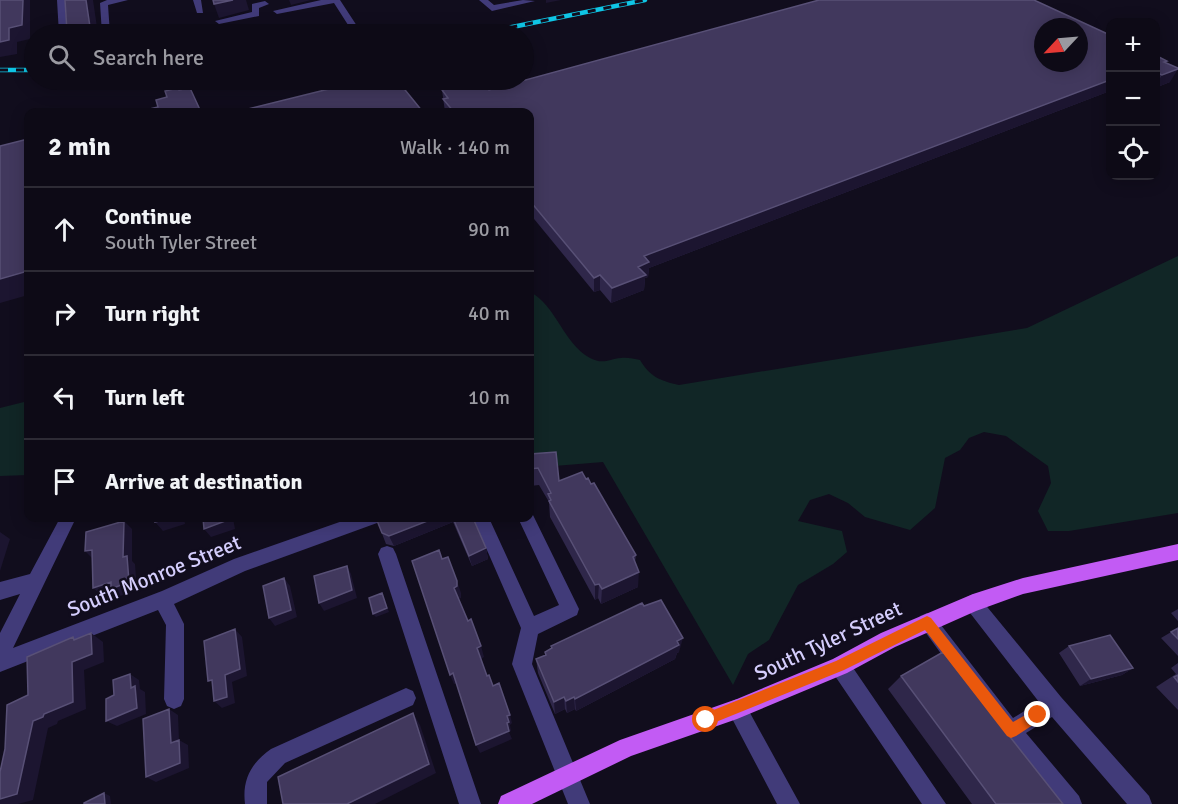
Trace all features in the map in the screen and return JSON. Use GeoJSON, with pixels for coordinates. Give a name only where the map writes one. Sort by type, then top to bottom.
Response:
{"type":"FeatureCollection","features":[{"type":"Feature","properties":{"kind":"main road","name":"South Tyler Street"},"geometry":{"type":"LineString","coordinates":[[509,804],[627,747],[737,709],[840,666],[927,622],[973,603],[1023,586],[1178,552]]}},
{"type":"Feature","properties":{"kind":"street"},"geometry":{"type":"LineString","coordinates":[[61,0],[62,24]]}},
{"type":"Feature","properties":{"kind":"street"},"geometry":{"type":"LineString","coordinates":[[105,24],[104,3],[124,0]]}},
{"type":"Feature","properties":{"kind":"street"},"geometry":{"type":"LineString","coordinates":[[197,0],[200,11]]}},
{"type":"Feature","properties":{"kind":"street"},"geometry":{"type":"LineString","coordinates":[[219,21],[256,14],[255,6],[264,2],[274,2],[279,14],[335,0],[352,24]]}},
{"type":"Feature","properties":{"kind":"street"},"geometry":{"type":"LineString","coordinates":[[483,0],[492,8],[531,2]]}},
{"type":"Feature","properties":{"kind":"street"},"geometry":{"type":"LineString","coordinates":[[0,653],[66,522]]}},
{"type":"Feature","properties":{"kind":"street","name":"South Monroe Street"},"geometry":{"type":"LineString","coordinates":[[0,662],[162,600],[240,565],[309,538],[359,522]]}},
{"type":"Feature","properties":{"kind":"street"},"geometry":{"type":"LineString","coordinates":[[483,522],[530,628],[522,664],[579,804]]}},
{"type":"Feature","properties":{"kind":"street"},"geometry":{"type":"LineString","coordinates":[[528,522],[570,609],[530,628]]}},
{"type":"Feature","properties":{"kind":"street"},"geometry":{"type":"LineString","coordinates":[[387,554],[470,804]]}},
{"type":"Feature","properties":{"kind":"street"},"geometry":{"type":"LineString","coordinates":[[0,591],[36,581]]}},
{"type":"Feature","properties":{"kind":"street"},"geometry":{"type":"LineString","coordinates":[[162,600],[175,624],[174,699]]}},
{"type":"Feature","properties":{"kind":"street"},"geometry":{"type":"LineString","coordinates":[[973,603],[1054,704],[1141,804]]}},
{"type":"Feature","properties":{"kind":"street"},"geometry":{"type":"LineString","coordinates":[[927,622],[1071,804]]}},
{"type":"Feature","properties":{"kind":"street"},"geometry":{"type":"LineString","coordinates":[[840,666],[935,804]]}},
{"type":"Feature","properties":{"kind":"street"},"geometry":{"type":"LineString","coordinates":[[255,804],[256,777],[264,765],[278,756],[406,698]]}},
{"type":"Feature","properties":{"kind":"street"},"geometry":{"type":"LineString","coordinates":[[1011,731],[1054,704]]}},
{"type":"Feature","properties":{"kind":"street"},"geometry":{"type":"LineString","coordinates":[[737,709],[789,804]]}},
{"type":"Feature","properties":{"kind":"green space"},"geometry":{"type":"Polygon","coordinates":[[[1178,256],[1178,513],[1069,531],[1048,531],[1038,511],[1051,483],[1048,466],[1006,436],[984,432],[969,438],[960,450],[945,458],[935,508],[910,530],[865,517],[848,503],[829,494],[810,500],[798,521],[842,531],[847,552],[833,564],[798,585],[769,640],[748,654],[733,685],[603,462],[534,468],[534,295],[547,306],[573,343],[590,358],[602,361],[623,358],[640,360],[656,377],[679,385],[1027,328],[1178,256]]]}},
{"type":"Feature","properties":{"kind":"green space"},"geometry":{"type":"Polygon","coordinates":[[[24,402],[24,475],[0,476],[0,408],[24,402]]]}},
{"type":"Feature","properties":{"kind":"building"},"geometry":{"type":"Polygon","coordinates":[[[0,0],[23,0],[22,25],[9,28],[9,40],[0,42],[0,0]]]}},
{"type":"Feature","properties":{"kind":"building"},"geometry":{"type":"Polygon","coordinates":[[[65,0],[86,0],[90,24],[67,24],[65,0]]]}},
{"type":"Feature","properties":{"kind":"building"},"geometry":{"type":"Polygon","coordinates":[[[213,0],[233,0],[214,4],[213,0]]]}},
{"type":"Feature","properties":{"kind":"building"},"geometry":{"type":"Polygon","coordinates":[[[819,0],[1034,0],[1073,18],[1034,18],[1034,72],[1088,72],[1088,25],[1106,33],[1106,82],[644,256],[649,262],[638,267],[646,275],[612,288],[600,275],[594,278],[534,206],[534,108],[451,108],[443,99],[448,98],[442,90],[534,90],[534,78],[819,0]]]}},
{"type":"Feature","properties":{"kind":"building"},"geometry":{"type":"Polygon","coordinates":[[[1160,58],[1167,61],[1164,62],[1178,68],[1160,74],[1160,58]]]}},
{"type":"Feature","properties":{"kind":"building"},"geometry":{"type":"Polygon","coordinates":[[[191,90],[199,108],[154,108],[158,107],[156,100],[167,97],[165,91],[191,90]]]}},
{"type":"Feature","properties":{"kind":"building"},"geometry":{"type":"Polygon","coordinates":[[[325,90],[405,90],[420,108],[252,108],[325,90]]]}},
{"type":"Feature","properties":{"kind":"building"},"geometry":{"type":"Polygon","coordinates":[[[24,140],[24,272],[0,279],[0,146],[24,140]]]}},
{"type":"Feature","properties":{"kind":"building"},"geometry":{"type":"Polygon","coordinates":[[[556,452],[559,481],[582,472],[591,484],[594,483],[636,555],[633,557],[639,572],[602,589],[599,584],[595,585],[549,501],[551,500],[548,494],[551,493],[538,468],[534,468],[534,454],[556,452]]]}},
{"type":"Feature","properties":{"kind":"building"},"geometry":{"type":"Polygon","coordinates":[[[124,522],[123,557],[127,556],[129,582],[111,589],[111,582],[93,588],[92,550],[85,551],[86,532],[124,522]]]}},
{"type":"Feature","properties":{"kind":"building"},"geometry":{"type":"Polygon","coordinates":[[[203,522],[223,522],[204,529],[203,522]]]}},
{"type":"Feature","properties":{"kind":"building"},"geometry":{"type":"Polygon","coordinates":[[[378,522],[425,522],[389,536],[382,533],[378,522]]]}},
{"type":"Feature","properties":{"kind":"building"},"geometry":{"type":"Polygon","coordinates":[[[455,522],[475,522],[486,548],[469,556],[455,522]]]}},
{"type":"Feature","properties":{"kind":"building"},"geometry":{"type":"Polygon","coordinates":[[[439,550],[442,559],[448,557],[457,581],[457,586],[454,588],[468,621],[471,619],[481,646],[477,648],[487,676],[489,675],[493,686],[499,683],[510,715],[507,716],[509,731],[476,745],[453,673],[450,675],[412,561],[439,550]]]}},
{"type":"Feature","properties":{"kind":"building"},"geometry":{"type":"Polygon","coordinates":[[[347,566],[352,590],[319,603],[314,576],[347,566]]]}},
{"type":"Feature","properties":{"kind":"building"},"geometry":{"type":"Polygon","coordinates":[[[284,578],[291,610],[269,618],[263,586],[284,578]]]}},
{"type":"Feature","properties":{"kind":"building"},"geometry":{"type":"Polygon","coordinates":[[[382,593],[387,608],[373,614],[369,598],[382,593]]]}},
{"type":"Feature","properties":{"kind":"building"},"geometry":{"type":"Polygon","coordinates":[[[661,600],[683,638],[677,641],[679,645],[575,699],[574,697],[566,701],[564,697],[554,702],[536,659],[546,655],[545,652],[552,648],[551,646],[642,603],[644,606],[661,600]]]}},
{"type":"Feature","properties":{"kind":"building"},"geometry":{"type":"Polygon","coordinates":[[[1178,628],[1178,639],[1171,632],[1178,628]]]}},
{"type":"Feature","properties":{"kind":"building"},"geometry":{"type":"Polygon","coordinates":[[[235,629],[240,669],[225,675],[227,697],[214,701],[212,680],[208,681],[204,641],[235,629]]]}},
{"type":"Feature","properties":{"kind":"building"},"geometry":{"type":"Polygon","coordinates":[[[91,633],[92,654],[72,662],[73,702],[33,721],[17,794],[0,799],[0,772],[5,749],[7,705],[28,695],[27,657],[73,637],[74,640],[91,633]]]}},
{"type":"Feature","properties":{"kind":"building"},"geometry":{"type":"Polygon","coordinates":[[[1110,635],[1133,668],[1091,679],[1069,646],[1110,635]]]}},
{"type":"Feature","properties":{"kind":"building"},"geometry":{"type":"Polygon","coordinates":[[[943,652],[1063,804],[996,804],[901,676],[943,652]]]}},
{"type":"Feature","properties":{"kind":"building"},"geometry":{"type":"Polygon","coordinates":[[[130,674],[131,688],[135,686],[137,708],[106,721],[106,699],[114,695],[113,680],[130,674]]]}},
{"type":"Feature","properties":{"kind":"building"},"geometry":{"type":"Polygon","coordinates":[[[169,709],[171,743],[179,740],[180,763],[146,777],[143,719],[169,709]]]}},
{"type":"Feature","properties":{"kind":"building"},"geometry":{"type":"Polygon","coordinates":[[[413,713],[429,764],[347,804],[283,804],[278,777],[413,713]]]}},
{"type":"Feature","properties":{"kind":"building"},"geometry":{"type":"Polygon","coordinates":[[[104,793],[105,804],[84,804],[84,803],[104,793]]]}},
{"type":"Feature","properties":{"kind":"railway"},"geometry":{"type":"LineString","coordinates":[[527,24],[645,0]]}},
{"type":"Feature","properties":{"kind":"railway"},"geometry":{"type":"LineString","coordinates":[[0,70],[24,70]]}},
{"type":"Feature","properties":{"kind":"route"},"geometry":{"type":"LineString","coordinates":[[706,720],[840,666],[927,622],[1011,731],[1038,715]]}}]}
